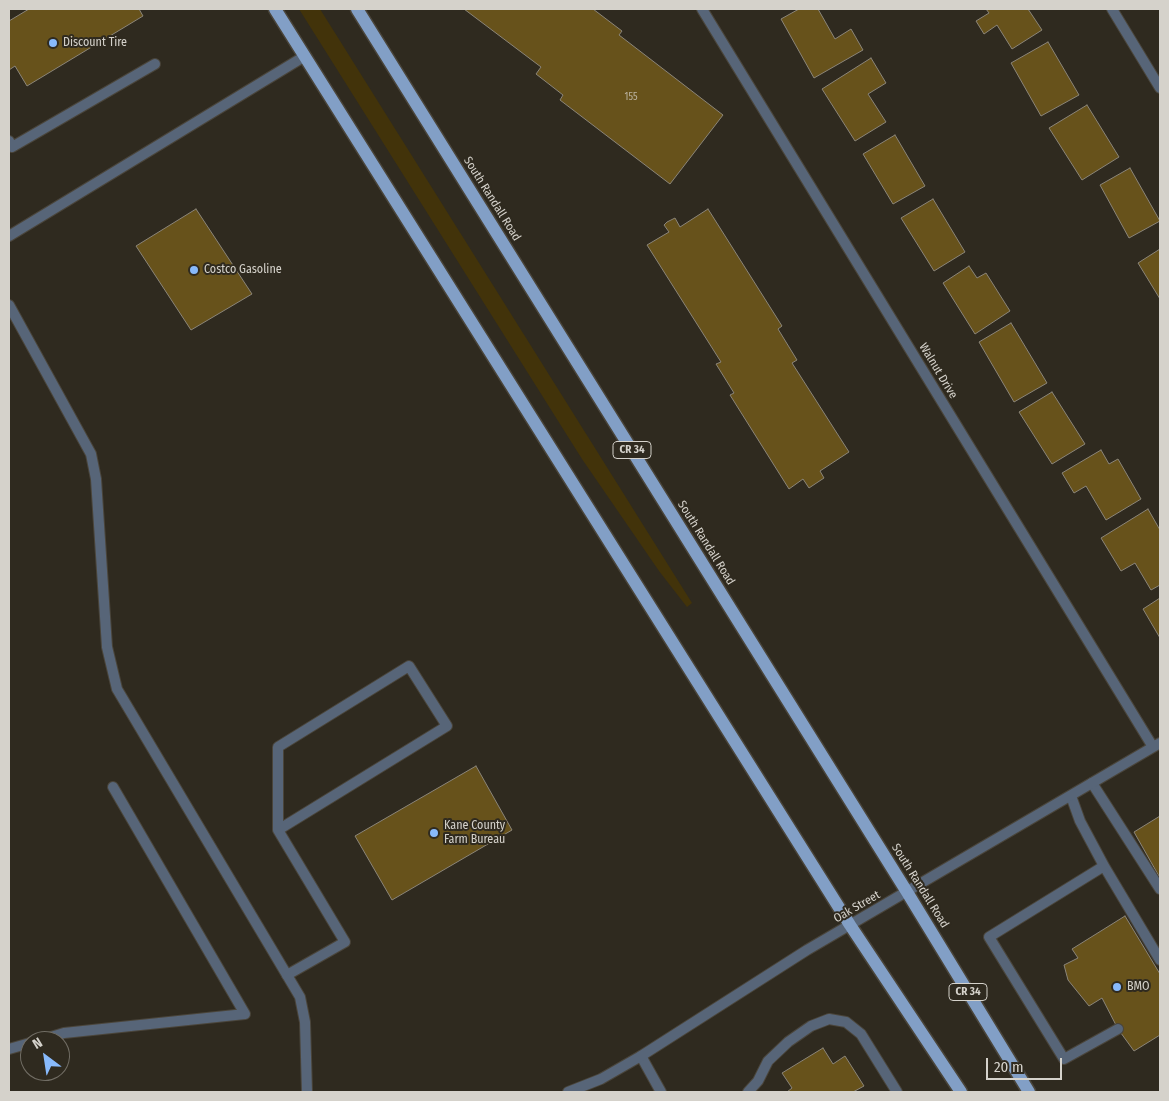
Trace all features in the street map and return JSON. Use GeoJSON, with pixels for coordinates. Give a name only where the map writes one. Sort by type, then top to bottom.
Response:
{"type":"FeatureCollection","features":[{"type":"Feature","properties":{"kind":"main road"},"geometry":{"type":"LineString","coordinates":[[275,9],[850,925],[961,1092]]}},
{"type":"Feature","properties":{"kind":"main road","name":"South Randall Road"},"geometry":{"type":"LineString","coordinates":[[357,9],[908,892],[1029,1092]]}},
{"type":"Feature","properties":{"kind":"street","name":"Walnut Drive"},"geometry":{"type":"LineString","coordinates":[[702,9],[1157,745]]}},
{"type":"Feature","properties":{"kind":"street"},"geometry":{"type":"LineString","coordinates":[[1112,9],[1160,88]]}},
{"type":"Feature","properties":{"kind":"street"},"geometry":{"type":"LineString","coordinates":[[9,236],[305,56]]}},
{"type":"Feature","properties":{"kind":"street"},"geometry":{"type":"LineString","coordinates":[[9,141],[12,147],[155,64]]}},
{"type":"Feature","properties":{"kind":"street"},"geometry":{"type":"LineString","coordinates":[[9,305],[91,454],[96,478],[107,647],[117,689],[300,997],[305,1022],[307,1092]]}},
{"type":"Feature","properties":{"kind":"street"},"geometry":{"type":"LineString","coordinates":[[278,830],[447,726],[409,666],[278,748],[278,830],[345,942],[287,975]]}},
{"type":"Feature","properties":{"kind":"street","name":"Oak Street"},"geometry":{"type":"LineString","coordinates":[[568,1092],[601,1079],[641,1056],[807,950],[1157,745]]}},
{"type":"Feature","properties":{"kind":"street"},"geometry":{"type":"LineString","coordinates":[[1092,783],[1160,889]]}},
{"type":"Feature","properties":{"kind":"street"},"geometry":{"type":"LineString","coordinates":[[70,1032],[245,1014],[113,787]]}},
{"type":"Feature","properties":{"kind":"street"},"geometry":{"type":"LineString","coordinates":[[1071,796],[1080,821],[1104,866],[1160,960]]}},
{"type":"Feature","properties":{"kind":"street"},"geometry":{"type":"LineString","coordinates":[[1104,866],[990,937],[1064,1059],[1118,1029]]}},
{"type":"Feature","properties":{"kind":"street"},"geometry":{"type":"LineString","coordinates":[[748,1092],[758,1082],[768,1061],[788,1042],[811,1026],[830,1019],[846,1022],[861,1034],[897,1092]]}},
{"type":"Feature","properties":{"kind":"street"},"geometry":{"type":"LineString","coordinates":[[641,1056],[661,1092]]}},
{"type":"Feature","properties":{"kind":"shaded area"},"geometry":{"type":"Polygon","coordinates":[[[299,9],[320,9],[692,603],[687,607],[659,571],[582,459],[299,9]]]}},
{"type":"Feature","properties":{"kind":"building","name":"Discount Tire"},"geometry":{"type":"Polygon","coordinates":[[[29,9],[139,9],[143,16],[27,86],[15,66],[9,70],[9,21],[29,9]]]}},
{"type":"Feature","properties":{"kind":"building"},"geometry":{"type":"Polygon","coordinates":[[[464,9],[593,9],[622,31],[619,35],[723,115],[670,184],[560,100],[563,95],[536,74],[541,67],[464,9]]]}},
{"type":"Feature","properties":{"kind":"building"},"geometry":{"type":"Polygon","coordinates":[[[799,9],[818,9],[835,39],[851,29],[863,50],[814,78],[781,19],[799,9]]]}},
{"type":"Feature","properties":{"kind":"building"},"geometry":{"type":"Polygon","coordinates":[[[986,9],[1028,9],[1042,30],[1012,49],[997,25],[984,34],[976,21],[989,13],[986,9]]]}},
{"type":"Feature","properties":{"kind":"building"},"geometry":{"type":"Polygon","coordinates":[[[1048,42],[1079,95],[1041,116],[1011,63],[1048,42]]]}},
{"type":"Feature","properties":{"kind":"building"},"geometry":{"type":"Polygon","coordinates":[[[871,58],[886,83],[868,94],[886,122],[855,141],[822,89],[871,58]]]}},
{"type":"Feature","properties":{"kind":"building"},"geometry":{"type":"Polygon","coordinates":[[[1087,105],[1119,157],[1082,180],[1049,128],[1087,105]]]}},
{"type":"Feature","properties":{"kind":"building"},"geometry":{"type":"Polygon","coordinates":[[[895,135],[925,186],[893,204],[863,154],[895,135]]]}},
{"type":"Feature","properties":{"kind":"building"},"geometry":{"type":"Polygon","coordinates":[[[1130,168],[1160,221],[1129,238],[1100,185],[1130,168]]]}},
{"type":"Feature","properties":{"kind":"building"},"geometry":{"type":"Polygon","coordinates":[[[933,199],[965,252],[934,271],[901,218],[933,199]]]}},
{"type":"Feature","properties":{"kind":"building","name":"Costco Gasoline"},"geometry":{"type":"Polygon","coordinates":[[[196,209],[252,294],[191,330],[136,246],[196,209]]]}},
{"type":"Feature","properties":{"kind":"building"},"geometry":{"type":"Polygon","coordinates":[[[708,209],[782,326],[778,329],[797,360],[792,363],[849,452],[820,471],[824,478],[809,488],[803,479],[789,489],[730,395],[734,393],[716,364],[721,362],[647,245],[669,232],[664,225],[667,222],[675,218],[680,227],[708,209]]]}},
{"type":"Feature","properties":{"kind":"building"},"geometry":{"type":"Polygon","coordinates":[[[1160,249],[1160,299],[1138,263],[1160,249]]]}},
{"type":"Feature","properties":{"kind":"building"},"geometry":{"type":"Polygon","coordinates":[[[969,266],[977,278],[986,273],[1010,311],[975,334],[943,283],[969,266]]]}},
{"type":"Feature","properties":{"kind":"building"},"geometry":{"type":"Polygon","coordinates":[[[1011,323],[1047,383],[1014,402],[979,342],[1011,323]]]}},
{"type":"Feature","properties":{"kind":"building"},"geometry":{"type":"Polygon","coordinates":[[[1052,392],[1085,444],[1052,464],[1019,412],[1052,392]]]}},
{"type":"Feature","properties":{"kind":"building"},"geometry":{"type":"Polygon","coordinates":[[[1101,450],[1109,464],[1118,459],[1141,499],[1106,520],[1086,486],[1074,493],[1062,473],[1101,450]]]}},
{"type":"Feature","properties":{"kind":"building"},"geometry":{"type":"Polygon","coordinates":[[[1148,509],[1160,530],[1160,585],[1151,590],[1135,563],[1121,571],[1101,538],[1148,509]]]}},
{"type":"Feature","properties":{"kind":"building"},"geometry":{"type":"Polygon","coordinates":[[[1160,598],[1160,638],[1143,609],[1160,598]]]}},
{"type":"Feature","properties":{"kind":"building","name":"Kane County Farm Bureau"},"geometry":{"type":"Polygon","coordinates":[[[476,766],[512,830],[392,900],[355,836],[476,766]]]}},
{"type":"Feature","properties":{"kind":"building"},"geometry":{"type":"Polygon","coordinates":[[[1160,816],[1160,878],[1134,832],[1160,816]]]}},
{"type":"Feature","properties":{"kind":"building","name":"BMO"},"geometry":{"type":"Polygon","coordinates":[[[1125,916],[1160,974],[1160,1035],[1134,1051],[1118,1029],[1102,998],[1089,1006],[1068,980],[1064,965],[1078,958],[1072,949],[1125,916]]]}},
{"type":"Feature","properties":{"kind":"building"},"geometry":{"type":"Polygon","coordinates":[[[823,1048],[833,1064],[845,1056],[864,1086],[853,1092],[787,1092],[792,1088],[782,1073],[823,1048]]]}},
{"type":"Feature","properties":{"kind":"place","name":"Discount Tire"},"geometry":{"type":"Point","coordinates":[53,43]}},
{"type":"Feature","properties":{"kind":"place","name":"Costco Gasoline"},"geometry":{"type":"Point","coordinates":[194,270]}},
{"type":"Feature","properties":{"kind":"place","name":"Kane County Farm Bureau"},"geometry":{"type":"Point","coordinates":[434,833]}},
{"type":"Feature","properties":{"kind":"place","name":"BMO"},"geometry":{"type":"Point","coordinates":[1117,987]}}]}
